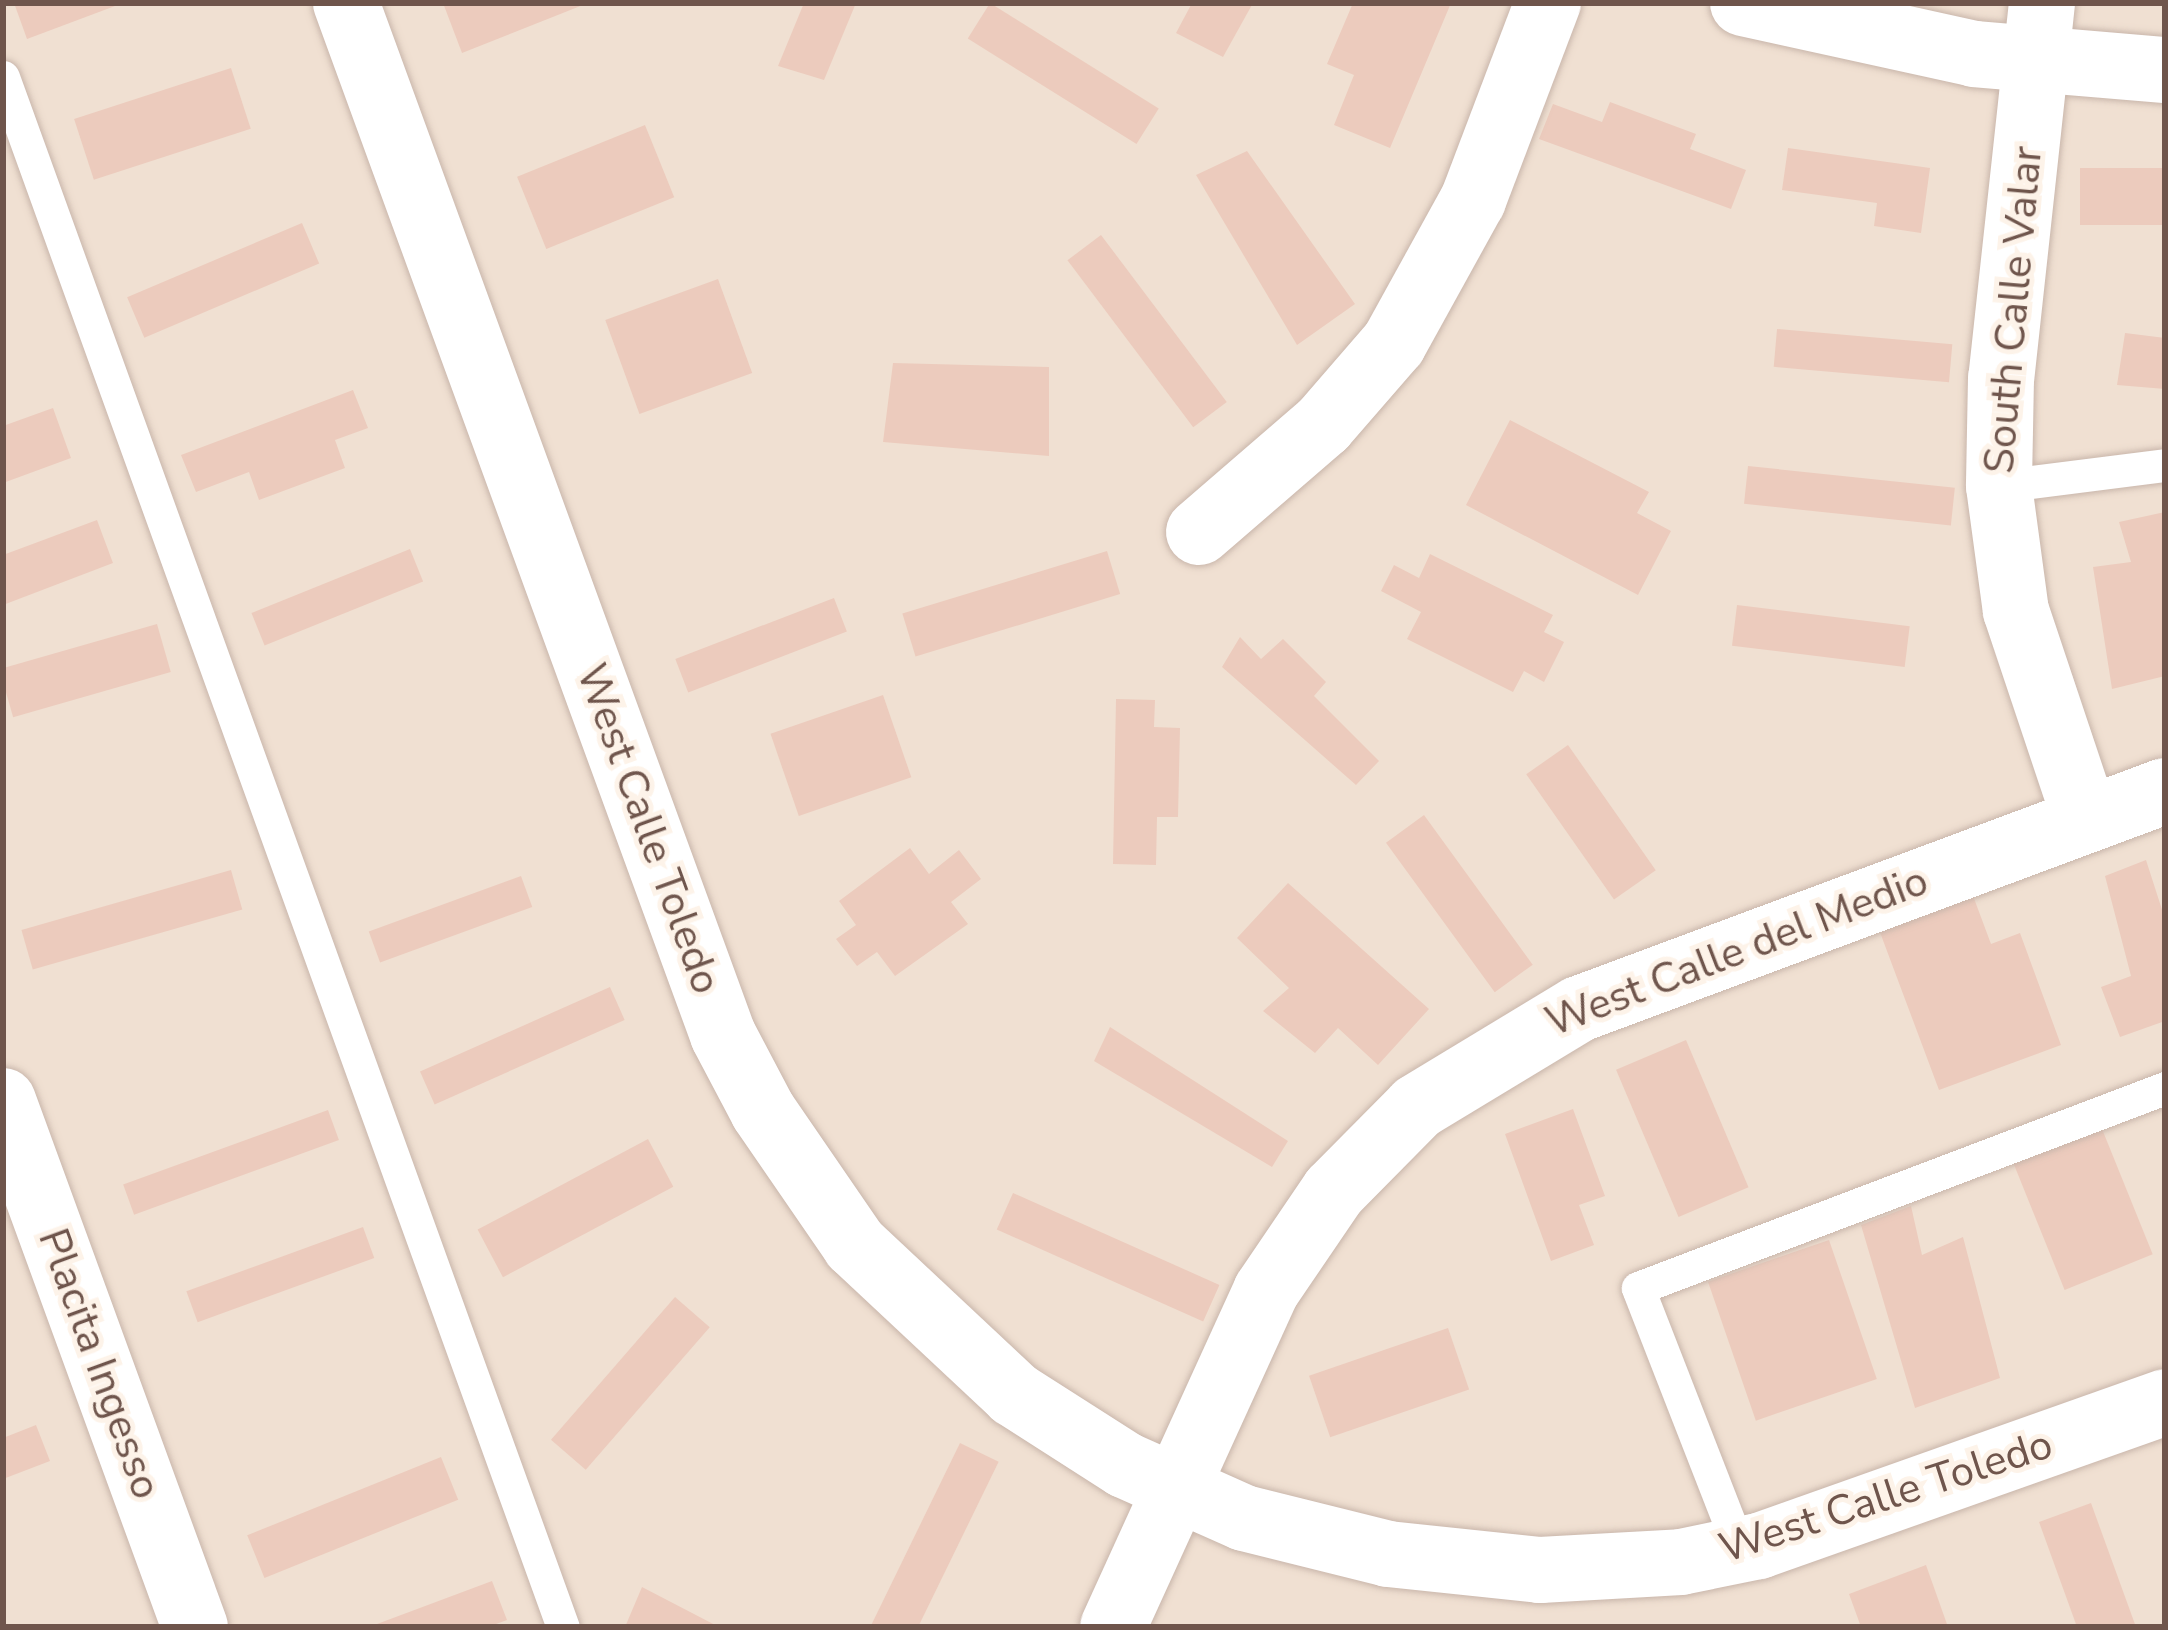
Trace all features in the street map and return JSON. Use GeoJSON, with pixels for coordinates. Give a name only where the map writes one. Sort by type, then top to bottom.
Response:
{"type":"FeatureCollection","features":[{"type":"Feature","properties":{"kind":"street","name":"West Calle Toledo"},"geometry":{"type":"LineString","coordinates":[[346,3],[723,1035],[763,1111],[855,1245],[910,1304],[1013,1394],[1179,1493],[1312,1538],[1464,1565],[1610,1569],[1740,1550],[2165,1402]]}},
{"type":"Feature","properties":{"kind":"street"},"geometry":{"type":"LineString","coordinates":[[1199,532],[1323,425],[1394,344],[1473,200],[1548,3]]}},
{"type":"Feature","properties":{"kind":"street"},"geometry":{"type":"LineString","coordinates":[[1743,3],[1909,41],[2039,31],[2165,70]]}},
{"type":"Feature","properties":{"kind":"street","name":"South Calle Valar"},"geometry":{"type":"LineString","coordinates":[[2039,31],[2001,378],[1999,487],[2016,610],[2086,820]]}},
{"type":"Feature","properties":{"kind":"street","name":"West Calle del Medio"},"geometry":{"type":"LineString","coordinates":[[1179,1493],[1243,1337],[1297,1240],[1418,1107],[1579,1009],[2165,791]]}},
{"type":"Feature","properties":{"kind":"street","name":"Placita Ingesso"},"geometry":{"type":"LineString","coordinates":[[3,1101],[195,1627]]}},
{"type":"Feature","properties":{"kind":"street"},"geometry":{"type":"LineString","coordinates":[[1113,1627],[1179,1493]]}},
{"type":"Feature","properties":{"kind":"lane"},"geometry":{"type":"LineString","coordinates":[[3,77],[562,1627]]}},
{"type":"Feature","properties":{"kind":"lane"},"geometry":{"type":"LineString","coordinates":[[1999,487],[2165,464]]}},
{"type":"Feature","properties":{"kind":"lane"},"geometry":{"type":"LineString","coordinates":[[1740,1550],[1638,1288],[2165,1088]]}},
{"type":"Feature","properties":{"kind":"shaded area"},"geometry":{"type":"Polygon","coordinates":[[[3,3],[2165,3],[2165,1627],[3,1627],[3,3]]]}},
{"type":"Feature","properties":{"kind":"building"},"geometry":{"type":"Polygon","coordinates":[[[14,3],[123,3],[27,39],[14,3]]]}},
{"type":"Feature","properties":{"kind":"building"},"geometry":{"type":"Polygon","coordinates":[[[443,3],[588,3],[462,53],[443,3]]]}},
{"type":"Feature","properties":{"kind":"building"},"geometry":{"type":"Polygon","coordinates":[[[804,3],[856,3],[824,80],[778,66],[804,3]]]}},
{"type":"Feature","properties":{"kind":"building"},"geometry":{"type":"Polygon","coordinates":[[[990,3],[1159,108],[1137,144],[968,39],[990,3]]]}},
{"type":"Feature","properties":{"kind":"building"},"geometry":{"type":"Polygon","coordinates":[[[1192,3],[1253,3],[1223,57],[1176,33],[1192,3]]]}},
{"type":"Feature","properties":{"kind":"building"},"geometry":{"type":"Polygon","coordinates":[[[1353,3],[1451,3],[1390,148],[1334,125],[1354,75],[1327,64],[1353,3]]]}},
{"type":"Feature","properties":{"kind":"building"},"geometry":{"type":"Polygon","coordinates":[[[231,68],[251,129],[94,180],[74,119],[231,68]]]}},
{"type":"Feature","properties":{"kind":"building"},"geometry":{"type":"Polygon","coordinates":[[[1610,102],[1696,134],[1690,149],[1746,170],[1731,209],[1539,139],[1553,104],[1602,122],[1610,102]]]}},
{"type":"Feature","properties":{"kind":"building"},"geometry":{"type":"Polygon","coordinates":[[[645,125],[674,197],[546,249],[517,177],[645,125]]]}},
{"type":"Feature","properties":{"kind":"building"},"geometry":{"type":"Polygon","coordinates":[[[1788,148],[1930,168],[1921,233],[1874,226],[1877,203],[1782,190],[1788,148]]]}},
{"type":"Feature","properties":{"kind":"building"},"geometry":{"type":"Polygon","coordinates":[[[1247,151],[1355,304],[1297,345],[1196,175],[1247,151]]]}},
{"type":"Feature","properties":{"kind":"building"},"geometry":{"type":"Polygon","coordinates":[[[2080,168],[2165,168],[2165,225],[2080,225],[2080,168]]]}},
{"type":"Feature","properties":{"kind":"building"},"geometry":{"type":"Polygon","coordinates":[[[302,223],[319,264],[144,338],[127,297],[302,223]]]}},
{"type":"Feature","properties":{"kind":"building"},"geometry":{"type":"Polygon","coordinates":[[[1101,235],[1227,402],[1193,427],[1067,260],[1101,235]]]}},
{"type":"Feature","properties":{"kind":"building"},"geometry":{"type":"Polygon","coordinates":[[[718,279],[752,373],[639,414],[605,320],[718,279]]]}},
{"type":"Feature","properties":{"kind":"building"},"geometry":{"type":"Polygon","coordinates":[[[1777,329],[1952,344],[1949,382],[1774,367],[1777,329]]]}},
{"type":"Feature","properties":{"kind":"building"},"geometry":{"type":"Polygon","coordinates":[[[2125,333],[2165,338],[2165,389],[2117,385],[2125,333]]]}},
{"type":"Feature","properties":{"kind":"building"},"geometry":{"type":"Polygon","coordinates":[[[893,363],[1049,367],[1049,456],[883,442],[893,363]]]}},
{"type":"Feature","properties":{"kind":"building"},"geometry":{"type":"Polygon","coordinates":[[[353,390],[368,428],[335,440],[345,468],[259,500],[249,472],[196,492],[181,455],[353,390]]]}},
{"type":"Feature","properties":{"kind":"building"},"geometry":{"type":"Polygon","coordinates":[[[53,408],[71,458],[3,483],[3,426],[53,408]]]}},
{"type":"Feature","properties":{"kind":"building"},"geometry":{"type":"Polygon","coordinates":[[[1510,420],[1649,492],[1637,513],[1671,531],[1638,595],[1466,505],[1510,420]]]}},
{"type":"Feature","properties":{"kind":"building"},"geometry":{"type":"Polygon","coordinates":[[[1748,466],[1955,488],[1951,526],[1744,504],[1748,466]]]}},
{"type":"Feature","properties":{"kind":"building"},"geometry":{"type":"Polygon","coordinates":[[[2165,512],[2165,676],[2112,689],[2093,567],[2131,562],[2119,522],[2165,512]]]}},
{"type":"Feature","properties":{"kind":"building"},"geometry":{"type":"Polygon","coordinates":[[[97,520],[113,563],[3,605],[3,555],[97,520]]]}},
{"type":"Feature","properties":{"kind":"building"},"geometry":{"type":"Polygon","coordinates":[[[410,549],[423,581],[265,646],[251,613],[410,549]]]}},
{"type":"Feature","properties":{"kind":"building"},"geometry":{"type":"Polygon","coordinates":[[[1107,551],[1120,594],[916,657],[902,614],[1107,551]]]}},
{"type":"Feature","properties":{"kind":"building"},"geometry":{"type":"Polygon","coordinates":[[[1430,554],[1553,615],[1544,632],[1564,642],[1544,682],[1524,671],[1513,692],[1407,639],[1421,612],[1381,591],[1394,565],[1419,578],[1430,554]]]}},
{"type":"Feature","properties":{"kind":"building"},"geometry":{"type":"Polygon","coordinates":[[[834,598],[847,632],[688,693],[675,659],[834,598]]]}},
{"type":"Feature","properties":{"kind":"building"},"geometry":{"type":"Polygon","coordinates":[[[1737,605],[1910,626],[1905,667],[1732,646],[1737,605]]]}},
{"type":"Feature","properties":{"kind":"building"},"geometry":{"type":"Polygon","coordinates":[[[157,624],[171,672],[13,717],[3,668],[157,624]]]}},
{"type":"Feature","properties":{"kind":"building"},"geometry":{"type":"Polygon","coordinates":[[[1240,637],[1261,659],[1283,639],[1326,682],[1314,696],[1379,761],[1356,785],[1222,667],[1240,637]]]}},
{"type":"Feature","properties":{"kind":"building"},"geometry":{"type":"Polygon","coordinates":[[[883,695],[911,777],[799,816],[770,734],[883,695]]]}},
{"type":"Feature","properties":{"kind":"building"},"geometry":{"type":"Polygon","coordinates":[[[1116,699],[1155,700],[1154,727],[1180,728],[1178,817],[1157,817],[1156,865],[1113,864],[1116,699]]]}},
{"type":"Feature","properties":{"kind":"building"},"geometry":{"type":"Polygon","coordinates":[[[1568,745],[1656,870],[1614,900],[1526,774],[1568,745]]]}},
{"type":"Feature","properties":{"kind":"building"},"geometry":{"type":"Polygon","coordinates":[[[1424,815],[1533,965],[1495,992],[1386,843],[1424,815]]]}},
{"type":"Feature","properties":{"kind":"building"},"geometry":{"type":"Polygon","coordinates":[[[910,848],[929,874],[959,850],[981,879],[951,902],[968,924],[895,976],[877,952],[857,966],[836,939],[856,925],[839,901],[910,848]]]}},
{"type":"Feature","properties":{"kind":"building"},"geometry":{"type":"Polygon","coordinates":[[[2146,860],[2165,919],[2165,1021],[2120,1037],[2101,987],[2131,976],[2105,876],[2146,860]]]}},
{"type":"Feature","properties":{"kind":"building"},"geometry":{"type":"Polygon","coordinates":[[[231,870],[242,909],[33,970],[21,930],[231,870]]]}},
{"type":"Feature","properties":{"kind":"building"},"geometry":{"type":"Polygon","coordinates":[[[521,876],[532,907],[380,962],[369,931],[521,876]]]}},
{"type":"Feature","properties":{"kind":"building"},"geometry":{"type":"Polygon","coordinates":[[[1288,883],[1429,1009],[1378,1065],[1338,1028],[1315,1053],[1263,1011],[1289,988],[1237,938],[1288,883]]]}},
{"type":"Feature","properties":{"kind":"building"},"geometry":{"type":"Polygon","coordinates":[[[1972,893],[1991,944],[2020,933],[2061,1045],[1939,1090],[1878,927],[1972,893]]]}},
{"type":"Feature","properties":{"kind":"building"},"geometry":{"type":"Polygon","coordinates":[[[610,987],[625,1020],[435,1104],[420,1072],[610,987]]]}},
{"type":"Feature","properties":{"kind":"building"},"geometry":{"type":"Polygon","coordinates":[[[1110,1027],[1288,1141],[1272,1167],[1094,1061],[1110,1027]]]}},
{"type":"Feature","properties":{"kind":"building"},"geometry":{"type":"Polygon","coordinates":[[[1686,1040],[1749,1187],[1679,1217],[1616,1070],[1686,1040]]]}},
{"type":"Feature","properties":{"kind":"building"},"geometry":{"type":"Polygon","coordinates":[[[1573,1109],[1605,1196],[1579,1205],[1594,1245],[1551,1261],[1505,1134],[1573,1109]]]}},
{"type":"Feature","properties":{"kind":"building"},"geometry":{"type":"Polygon","coordinates":[[[328,1110],[339,1140],[134,1215],[123,1185],[328,1110]]]}},
{"type":"Feature","properties":{"kind":"building"},"geometry":{"type":"Polygon","coordinates":[[[2098,1119],[2153,1254],[2065,1290],[2010,1155],[2098,1119]]]}},
{"type":"Feature","properties":{"kind":"building"},"geometry":{"type":"Polygon","coordinates":[[[648,1139],[673,1187],[503,1277],[478,1230],[648,1139]]]}},
{"type":"Feature","properties":{"kind":"building"},"geometry":{"type":"Polygon","coordinates":[[[1013,1193],[1219,1285],[1203,1321],[997,1230],[1013,1193]]]}},
{"type":"Feature","properties":{"kind":"building"},"geometry":{"type":"Polygon","coordinates":[[[1911,1206],[1922,1255],[1963,1237],[2000,1378],[1915,1408],[1861,1225],[1911,1206]]]}},
{"type":"Feature","properties":{"kind":"building"},"geometry":{"type":"Polygon","coordinates":[[[363,1227],[374,1258],[198,1322],[186,1291],[363,1227]]]}},
{"type":"Feature","properties":{"kind":"building"},"geometry":{"type":"Polygon","coordinates":[[[1829,1240],[1877,1379],[1756,1421],[1708,1282],[1829,1240]]]}},
{"type":"Feature","properties":{"kind":"building"},"geometry":{"type":"Polygon","coordinates":[[[675,1297],[710,1327],[586,1470],[551,1440],[675,1297]]]}},
{"type":"Feature","properties":{"kind":"building"},"geometry":{"type":"Polygon","coordinates":[[[1448,1328],[1469,1389],[1330,1437],[1309,1376],[1448,1328]]]}},
{"type":"Feature","properties":{"kind":"building"},"geometry":{"type":"Polygon","coordinates":[[[36,1425],[50,1461],[3,1479],[3,1438],[36,1425]]]}},
{"type":"Feature","properties":{"kind":"building"},"geometry":{"type":"Polygon","coordinates":[[[960,1443],[999,1462],[918,1627],[871,1625],[960,1443]]]}},
{"type":"Feature","properties":{"kind":"building"},"geometry":{"type":"Polygon","coordinates":[[[441,1457],[458,1500],[264,1578],[247,1535],[441,1457]]]}},
{"type":"Feature","properties":{"kind":"building"},"geometry":{"type":"Polygon","coordinates":[[[2091,1503],[2136,1627],[2077,1627],[2039,1522],[2091,1503]]]}},
{"type":"Feature","properties":{"kind":"building"},"geometry":{"type":"Polygon","coordinates":[[[1926,1565],[1948,1627],[1861,1627],[1849,1594],[1926,1565]]]}},
{"type":"Feature","properties":{"kind":"building"},"geometry":{"type":"Polygon","coordinates":[[[492,1581],[507,1620],[488,1627],[369,1627],[492,1581]]]}},
{"type":"Feature","properties":{"kind":"building"},"geometry":{"type":"Polygon","coordinates":[[[642,1587],[719,1627],[625,1627],[642,1587]]]}}]}
